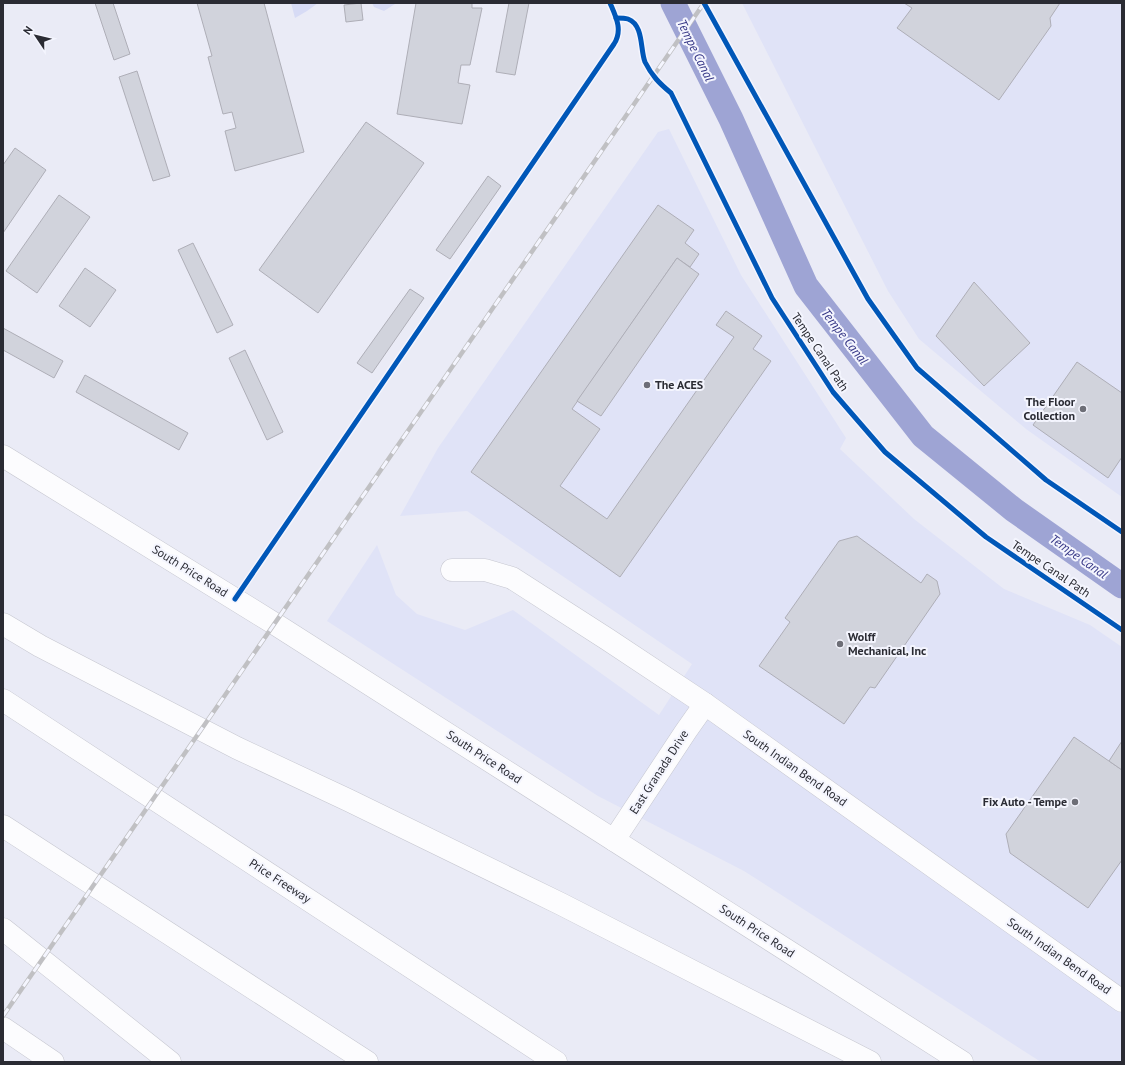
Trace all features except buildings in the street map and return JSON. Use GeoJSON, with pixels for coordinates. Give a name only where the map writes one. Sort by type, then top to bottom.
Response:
{"type":"FeatureCollection","features":[{"type":"Feature","properties":{"kind":"main road","name":"South Price Road"},"geometry":{"type":"LineString","coordinates":[[3,456],[281,628],[962,1062]]}},
{"type":"Feature","properties":{"kind":"main road","name":"South Indian Bend Road"},"geometry":{"type":"LineString","coordinates":[[452,570],[485,570],[512,578],[607,639],[705,704],[1122,1001]]}},
{"type":"Feature","properties":{"kind":"main road"},"geometry":{"type":"LineString","coordinates":[[3,624],[40,646],[237,748],[348,800],[561,904],[870,1062]]}},
{"type":"Feature","properties":{"kind":"main road","name":"Price Freeway"},"geometry":{"type":"LineString","coordinates":[[3,700],[556,1062]]}},
{"type":"Feature","properties":{"kind":"main road","name":"East Granada Drive"},"geometry":{"type":"LineString","coordinates":[[614,840],[705,704]]}},
{"type":"Feature","properties":{"kind":"main road"},"geometry":{"type":"LineString","coordinates":[[3,826],[367,1062]]}},
{"type":"Feature","properties":{"kind":"main road"},"geometry":{"type":"LineString","coordinates":[[3,929],[170,1062]]}},
{"type":"Feature","properties":{"kind":"main road"},"geometry":{"type":"LineString","coordinates":[[3,1028],[53,1062]]}},
{"type":"Feature","properties":{"kind":"shaded area"},"geometry":{"type":"Polygon","coordinates":[[[291,3],[318,3],[295,18],[291,3]]]}},
{"type":"Feature","properties":{"kind":"shaded area"},"geometry":{"type":"Polygon","coordinates":[[[372,3],[395,4],[384,11],[374,7],[372,3]]]}},
{"type":"Feature","properties":{"kind":"shaded area"},"geometry":{"type":"Polygon","coordinates":[[[742,3],[1122,3],[1122,497],[1026,429],[919,339],[888,291],[742,3]]]}},
{"type":"Feature","properties":{"kind":"shaded area"},"geometry":{"type":"Polygon","coordinates":[[[669,129],[741,275],[846,438],[840,449],[914,519],[1004,589],[1090,625],[1122,647],[1122,1062],[1041,1062],[744,871],[598,796],[327,621],[377,545],[396,595],[417,614],[465,630],[513,610],[659,715],[692,664],[467,511],[400,516],[438,448],[658,132],[669,129]]]}},
{"type":"Feature","properties":{"kind":"waterway","name":"Tempe Canal"},"geometry":{"type":"LineString","coordinates":[[673,3],[731,119],[806,286],[923,436],[1014,510],[1122,586]]}},
{"type":"Feature","properties":{"kind":"railway"},"geometry":{"type":"LineString","coordinates":[[3,1016],[704,3]]}},
{"type":"Feature","properties":{"kind":"cycle path"},"geometry":{"type":"LineString","coordinates":[[235,599],[614,44],[617,39],[618,24],[610,3]]}},
{"type":"Feature","properties":{"kind":"cycle path"},"geometry":{"type":"LineString","coordinates":[[704,3],[868,299],[917,368],[1046,480],[1122,532]]}},
{"type":"Feature","properties":{"kind":"cycle path","name":"Tempe Canal Path"},"geometry":{"type":"LineString","coordinates":[[616,18],[628,19],[637,27],[641,38],[645,62],[656,79],[671,93],[772,298],[833,392],[885,452],[986,537],[1122,630]]}},
{"type":"Feature","properties":{"kind":"place","name":"The ACES"},"geometry":{"type":"Point","coordinates":[647,385]}},
{"type":"Feature","properties":{"kind":"place","name":"The Floor Collection"},"geometry":{"type":"Point","coordinates":[1083,409]}},
{"type":"Feature","properties":{"kind":"place","name":"Wolff Mechanical, Inc"},"geometry":{"type":"Point","coordinates":[840,644]}},
{"type":"Feature","properties":{"kind":"place","name":"Fix Auto - Tempe"},"geometry":{"type":"Point","coordinates":[1075,802]}}]}
